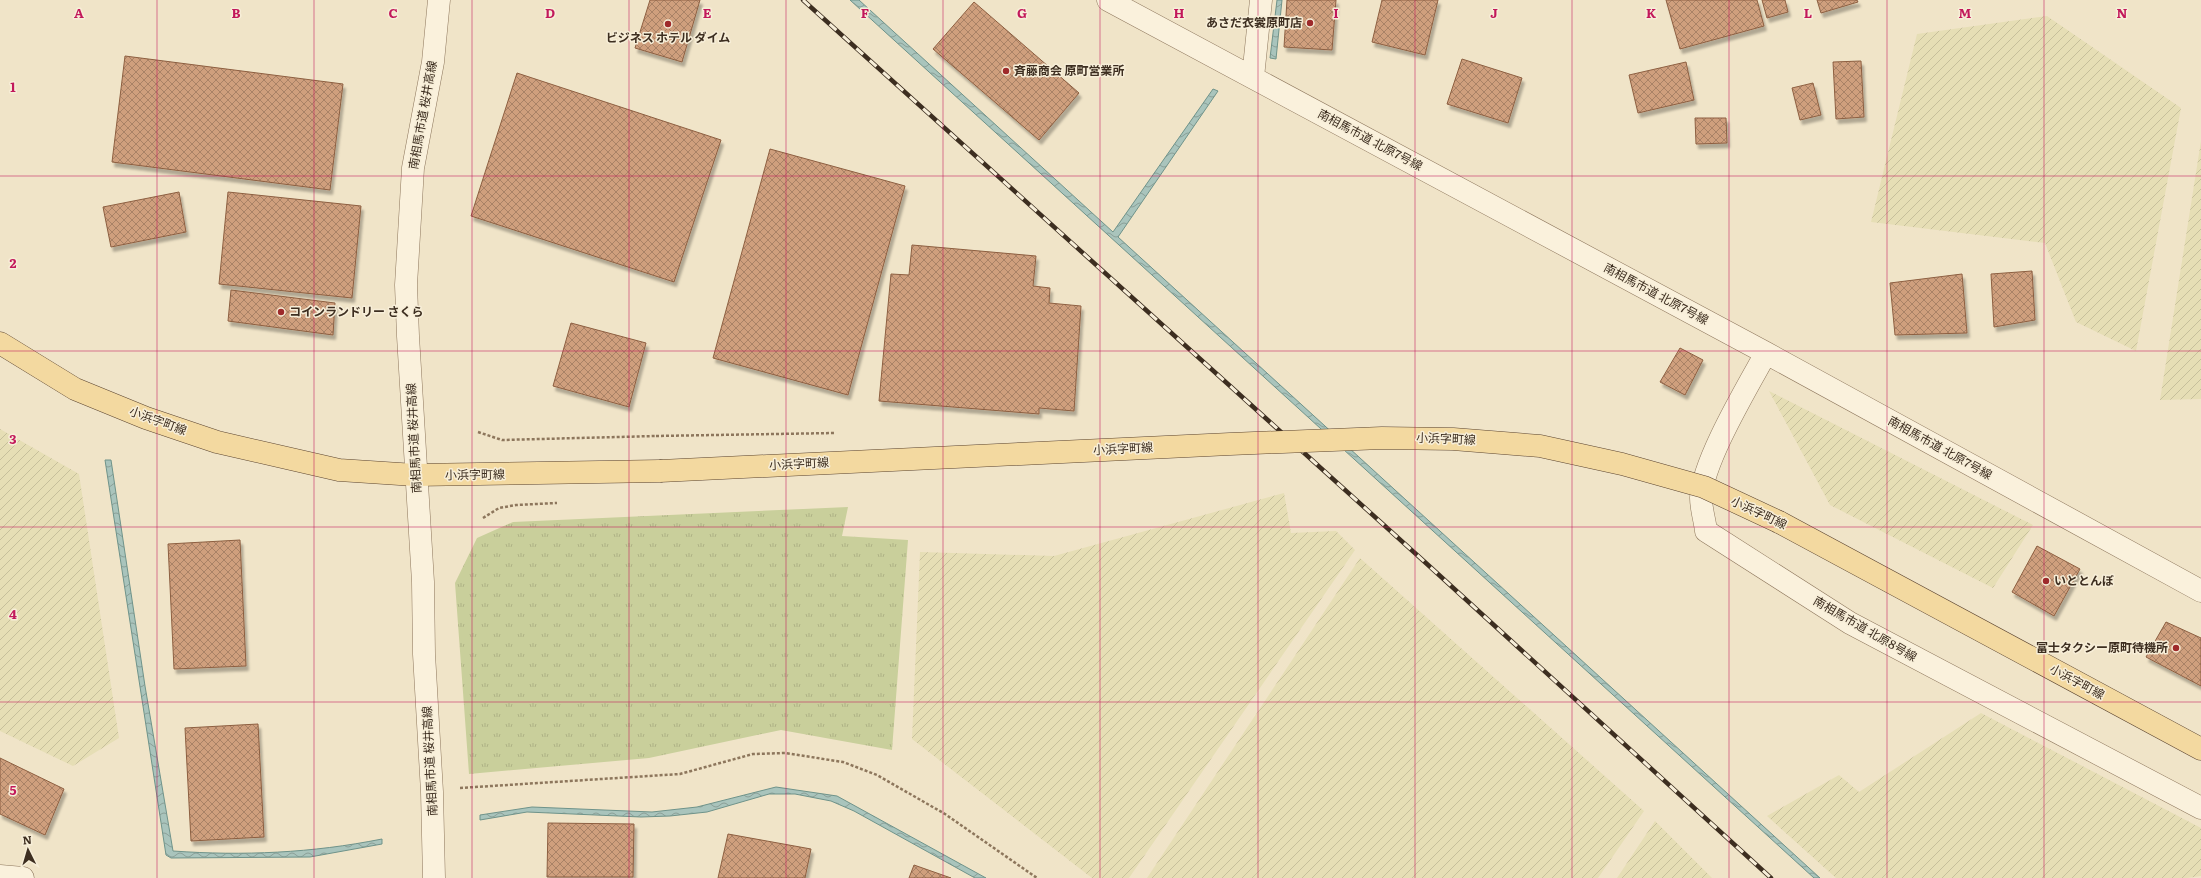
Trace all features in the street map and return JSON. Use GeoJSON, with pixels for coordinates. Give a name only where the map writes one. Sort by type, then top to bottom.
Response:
{"type":"FeatureCollection","features":[{"type":"Feature","properties":{"kind":"main road","name":"小浜字町線"},"geometry":{"type":"LineString","coordinates":[[0,343],[75,389],[146,418],[217,442],[338,470],[415,476],[660,471],[1382,438],[1453,439],[1540,446],[1622,464],[1704,487],[1779,522],[2201,748]]}},
{"type":"Feature","properties":{"kind":"street","name":"南相馬市道 桜井高線"},"geometry":{"type":"LineString","coordinates":[[434,878],[432,792],[424,654],[422,559],[415,476],[408,336],[408,233],[413,168],[433,62],[439,0]]}},
{"type":"Feature","properties":{"kind":"street","name":"南相馬市道 北原7号線"},"geometry":{"type":"LineString","coordinates":[[1108,0],[1766,353],[2201,591]]}},
{"type":"Feature","properties":{"kind":"street"},"geometry":{"type":"LineString","coordinates":[[1253,77],[1261,0]]}},
{"type":"Feature","properties":{"kind":"street","name":"南相馬市道 北原8号線"},"geometry":{"type":"LineString","coordinates":[[1766,353],[1712,457],[1704,478],[1701,498],[1706,531],[1850,623],[2201,808]]}},
{"type":"Feature","properties":{"kind":"street"},"geometry":{"type":"LineString","coordinates":[[0,876],[23,878]]}},
{"type":"Feature","properties":{"kind":"path"},"geometry":{"type":"LineString","coordinates":[[478,432],[502,440],[656,436]]}},
{"type":"Feature","properties":{"kind":"path"},"geometry":{"type":"LineString","coordinates":[[483,518],[499,508],[516,505],[562,503]]}},
{"type":"Feature","properties":{"kind":"path"},"geometry":{"type":"LineString","coordinates":[[432,792],[468,788],[680,774],[753,754],[786,753],[843,762],[877,775],[945,814],[1037,878]]}},
{"type":"Feature","properties":{"kind":"shaded area"},"geometry":{"type":"Polygon","coordinates":[[[2047,16],[2181,108],[2136,351],[2076,322],[2045,243],[1871,222],[1917,34],[2047,16]]]}},
{"type":"Feature","properties":{"kind":"shaded area"},"geometry":{"type":"Polygon","coordinates":[[[2201,141],[2201,399],[2160,400],[2201,141]]]}},
{"type":"Feature","properties":{"kind":"shaded area"},"geometry":{"type":"Polygon","coordinates":[[[1769,391],[2033,525],[1993,588],[1830,505],[1769,391]]]}},
{"type":"Feature","properties":{"kind":"shaded area"},"geometry":{"type":"Polygon","coordinates":[[[0,429],[79,474],[119,738],[73,766],[0,731],[0,429]]]}},
{"type":"Feature","properties":{"kind":"shaded area"},"geometry":{"type":"Polygon","coordinates":[[[1284,493],[1291,533],[1336,531],[1355,550],[1129,878],[1092,878],[912,739],[920,552],[1054,556],[1284,493]]]}},
{"type":"Feature","properties":{"kind":"shaded area"},"geometry":{"type":"Polygon","coordinates":[[[1360,558],[1644,811],[1598,878],[1147,878],[1360,558]]]}},
{"type":"Feature","properties":{"kind":"shaded area"},"geometry":{"type":"Polygon","coordinates":[[[1981,713],[2201,828],[2201,876],[2187,878],[1836,878],[1767,816],[1839,775],[1859,792],[1981,713]]]}},
{"type":"Feature","properties":{"kind":"shaded area"},"geometry":{"type":"Polygon","coordinates":[[[1655,821],[1712,878],[1617,878],[1655,821]]]}},
{"type":"Feature","properties":{"kind":"green space"},"geometry":{"type":"Polygon","coordinates":[[[848,507],[842,536],[908,540],[892,750],[781,730],[649,758],[469,774],[455,583],[477,538],[513,522],[848,507]]]}},
{"type":"Feature","properties":{"kind":"water"},"geometry":{"type":"Polygon","coordinates":[[[850,0],[859,0],[1113,232],[1213,89],[1218,91],[1118,237],[1820,878],[1814,878],[850,0]]]}},
{"type":"Feature","properties":{"kind":"water"},"geometry":{"type":"Polygon","coordinates":[[[1277,0],[1282,0],[1276,59],[1270,58],[1277,0]]]}},
{"type":"Feature","properties":{"kind":"water"},"geometry":{"type":"Polygon","coordinates":[[[105,460],[111,460],[145,686],[173,851],[225,853],[278,852],[356,844],[382,839],[382,844],[310,857],[171,858],[166,855],[105,460]]]}},
{"type":"Feature","properties":{"kind":"water"},"geometry":{"type":"Polygon","coordinates":[[[776,787],[837,796],[986,878],[975,878],[854,811],[831,801],[795,794],[769,794],[707,812],[670,816],[641,817],[527,812],[480,820],[480,815],[532,807],[652,812],[697,807],[776,787]]]}},
{"type":"Feature","properties":{"kind":"building","name":"ビジネス ホテル ダイム"},"geometry":{"type":"Polygon","coordinates":[[[650,0],[700,0],[682,62],[635,48],[650,0]]]}},
{"type":"Feature","properties":{"kind":"building","name":"あさだ衣裳原町店"},"geometry":{"type":"Polygon","coordinates":[[[1287,0],[1336,0],[1332,50],[1284,47],[1287,0]]]}},
{"type":"Feature","properties":{"kind":"building"},"geometry":{"type":"Polygon","coordinates":[[[1382,0],[1438,0],[1425,55],[1372,42],[1382,0]]]}},
{"type":"Feature","properties":{"kind":"building"},"geometry":{"type":"Polygon","coordinates":[[[1666,0],[1757,0],[1764,26],[1680,49],[1666,0]]]}},
{"type":"Feature","properties":{"kind":"building"},"geometry":{"type":"Polygon","coordinates":[[[1762,0],[1785,0],[1788,12],[1767,18],[1762,0]]]}},
{"type":"Feature","properties":{"kind":"building"},"geometry":{"type":"Polygon","coordinates":[[[1817,0],[1857,0],[1858,2],[1821,13],[1817,0]]]}},
{"type":"Feature","properties":{"kind":"building","name":"斉藤商会 原町営業所"},"geometry":{"type":"Polygon","coordinates":[[[974,2],[1079,93],[1039,140],[933,49],[974,2]]]}},
{"type":"Feature","properties":{"kind":"building"},"geometry":{"type":"Polygon","coordinates":[[[125,56],[343,84],[330,190],[112,162],[125,56]]]}},
{"type":"Feature","properties":{"kind":"building"},"geometry":{"type":"Polygon","coordinates":[[[1462,59],[1522,78],[1508,123],[1447,104],[1462,59]]]}},
{"type":"Feature","properties":{"kind":"building"},"geometry":{"type":"Polygon","coordinates":[[[1861,61],[1864,117],[1836,119],[1833,62],[1861,61]]]}},
{"type":"Feature","properties":{"kind":"building"},"geometry":{"type":"Polygon","coordinates":[[[1686,62],[1694,100],[1638,113],[1629,75],[1686,62]]]}},
{"type":"Feature","properties":{"kind":"building"},"geometry":{"type":"Polygon","coordinates":[[[517,73],[721,140],[674,282],[471,216],[517,73]]]}},
{"type":"Feature","properties":{"kind":"building"},"geometry":{"type":"Polygon","coordinates":[[[1813,83],[1821,115],[1800,120],[1792,88],[1813,83]]]}},
{"type":"Feature","properties":{"kind":"building"},"geometry":{"type":"Polygon","coordinates":[[[1695,118],[1726,118],[1727,143],[1696,144],[1695,118]]]}},
{"type":"Feature","properties":{"kind":"building"},"geometry":{"type":"Polygon","coordinates":[[[770,149],[905,186],[848,395],[713,358],[770,149]]]}},
{"type":"Feature","properties":{"kind":"building"},"geometry":{"type":"Polygon","coordinates":[[[179,192],[186,232],[111,247],[103,207],[179,192]]]}},
{"type":"Feature","properties":{"kind":"building"},"geometry":{"type":"Polygon","coordinates":[[[228,192],[361,206],[352,298],[219,284],[228,192]]]}},
{"type":"Feature","properties":{"kind":"building"},"geometry":{"type":"Polygon","coordinates":[[[912,245],[1036,256],[1033,286],[1050,288],[1049,303],[1081,306],[1074,411],[1039,408],[1039,414],[879,401],[891,274],[909,275],[912,245]]]}},
{"type":"Feature","properties":{"kind":"building"},"geometry":{"type":"Polygon","coordinates":[[[2032,271],[2035,320],[1994,327],[1991,274],[2032,271]]]}},
{"type":"Feature","properties":{"kind":"building"},"geometry":{"type":"Polygon","coordinates":[[[1962,274],[1967,333],[1895,335],[1890,283],[1962,274]]]}},
{"type":"Feature","properties":{"kind":"building","name":"コインランドリー さくら"},"geometry":{"type":"Polygon","coordinates":[[[231,290],[335,303],[333,335],[228,321],[231,290]]]}},
{"type":"Feature","properties":{"kind":"building"},"geometry":{"type":"Polygon","coordinates":[[[571,323],[646,343],[629,407],[553,386],[571,323]]]}},
{"type":"Feature","properties":{"kind":"building"},"geometry":{"type":"Polygon","coordinates":[[[1680,348],[1703,360],[1685,395],[1660,382],[1680,348]]]}},
{"type":"Feature","properties":{"kind":"building"},"geometry":{"type":"Polygon","coordinates":[[[240,540],[246,666],[174,669],[168,544],[240,540]]]}},
{"type":"Feature","properties":{"kind":"building","name":"いととんぼ"},"geometry":{"type":"Polygon","coordinates":[[[2037,546],[2080,569],[2054,616],[2012,592],[2037,546]]]}},
{"type":"Feature","properties":{"kind":"building","name":"富士タクシー原町待機所"},"geometry":{"type":"Polygon","coordinates":[[[2166,622],[2201,638],[2201,686],[2146,657],[2166,622]]]}},
{"type":"Feature","properties":{"kind":"building"},"geometry":{"type":"Polygon","coordinates":[[[258,724],[264,837],[191,841],[185,728],[258,724]]]}},
{"type":"Feature","properties":{"kind":"building"},"geometry":{"type":"Polygon","coordinates":[[[0,758],[64,789],[45,835],[0,814],[0,758]]]}},
{"type":"Feature","properties":{"kind":"building"},"geometry":{"type":"Polygon","coordinates":[[[548,823],[634,824],[633,877],[547,877],[548,823]]]}},
{"type":"Feature","properties":{"kind":"building"},"geometry":{"type":"Polygon","coordinates":[[[728,834],[811,849],[805,878],[718,878],[728,834]]]}},
{"type":"Feature","properties":{"kind":"building"},"geometry":{"type":"Polygon","coordinates":[[[914,865],[951,878],[909,878],[914,865]]]}},
{"type":"Feature","properties":{"kind":"railway"},"geometry":{"type":"LineString","coordinates":[[803,0],[1427,564],[1771,878]]}},
{"type":"Feature","properties":{"kind":"place","name":"あさだ衣裳原町店"},"geometry":{"type":"Point","coordinates":[1310,23]}},
{"type":"Feature","properties":{"kind":"place","name":"ビジネス ホテル ダイム"},"geometry":{"type":"Point","coordinates":[668,24]}},
{"type":"Feature","properties":{"kind":"place","name":"斉藤商会 原町営業所"},"geometry":{"type":"Point","coordinates":[1006,71]}},
{"type":"Feature","properties":{"kind":"place","name":"コインランドリー さくら"},"geometry":{"type":"Point","coordinates":[281,312]}},
{"type":"Feature","properties":{"kind":"place","name":"いととんぼ"},"geometry":{"type":"Point","coordinates":[2046,581]}},
{"type":"Feature","properties":{"kind":"place","name":"富士タクシー原町待機所"},"geometry":{"type":"Point","coordinates":[2176,648]}}]}
